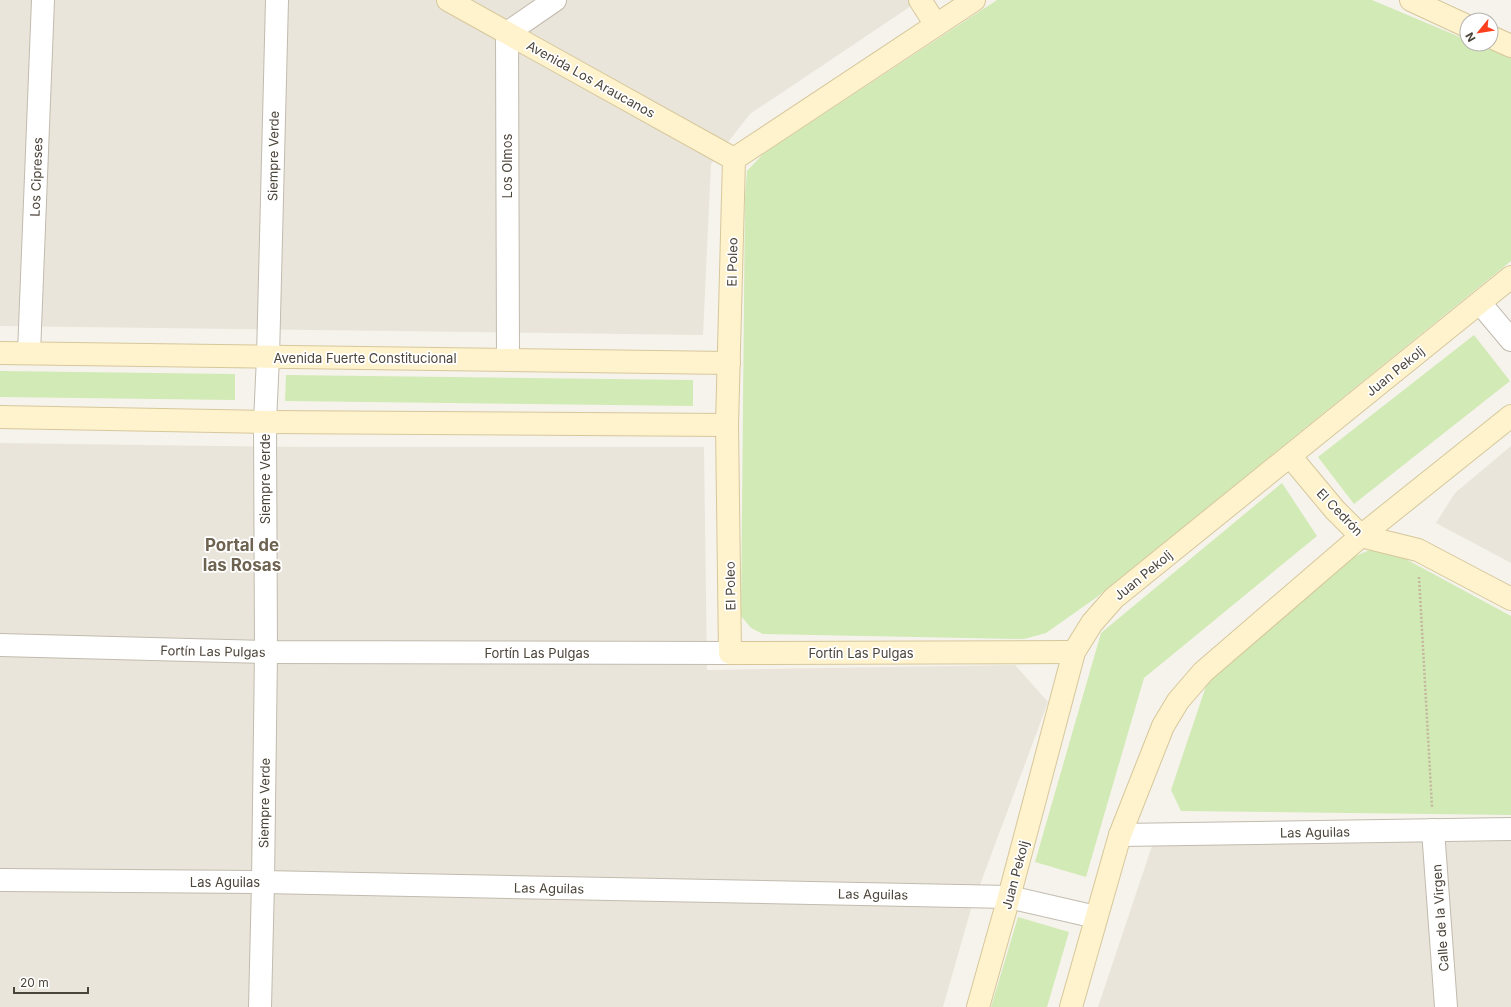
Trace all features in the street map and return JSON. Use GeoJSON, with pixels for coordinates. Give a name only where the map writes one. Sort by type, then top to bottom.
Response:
{"type":"FeatureCollection","features":[{"type":"Feature","properties":{"kind":"street","name":"Los Cipreses"},"geometry":{"type":"LineString","coordinates":[[29,353],[43,0]]}},
{"type":"Feature","properties":{"kind":"street","name":"Siempre Verde"},"geometry":{"type":"LineString","coordinates":[[260,1007],[266,652],[265,422],[277,0]]}},
{"type":"Feature","properties":{"kind":"street","name":"Avenida Los Araucanos"},"geometry":{"type":"LineString","coordinates":[[448,0],[734,159]]}},
{"type":"Feature","properties":{"kind":"street"},"geometry":{"type":"LineString","coordinates":[[506,33],[556,0]]}},
{"type":"Feature","properties":{"kind":"street"},"geometry":{"type":"LineString","coordinates":[[920,0],[936,25]]}},
{"type":"Feature","properties":{"kind":"street"},"geometry":{"type":"LineString","coordinates":[[734,159],[974,0]]}},
{"type":"Feature","properties":{"kind":"street"},"geometry":{"type":"LineString","coordinates":[[1411,0],[1459,22]]}},
{"type":"Feature","properties":{"kind":"street","name":"Los Olmos"},"geometry":{"type":"LineString","coordinates":[[506,33],[508,359]]}},
{"type":"Feature","properties":{"kind":"street"},"geometry":{"type":"LineString","coordinates":[[1499,41],[1511,46]]}},
{"type":"Feature","properties":{"kind":"street","name":"El Poleo"},"geometry":{"type":"LineString","coordinates":[[730,653],[727,425],[734,159]]}},
{"type":"Feature","properties":{"kind":"street","name":"Juan Pekolj"},"geometry":{"type":"LineString","coordinates":[[978,1007],[1009,897],[1074,652],[1092,623],[1114,598],[1511,277]]}},
{"type":"Feature","properties":{"kind":"street"},"geometry":{"type":"LineString","coordinates":[[1480,303],[1511,340]]}},
{"type":"Feature","properties":{"kind":"street","name":"Avenida Fuerte Constitucional"},"geometry":{"type":"LineString","coordinates":[[0,353],[729,363]]}},
{"type":"Feature","properties":{"kind":"street"},"geometry":{"type":"LineString","coordinates":[[1071,1007],[1120,835],[1163,726],[1178,701],[1203,672],[1361,536],[1511,416]]}},
{"type":"Feature","properties":{"kind":"street"},"geometry":{"type":"LineString","coordinates":[[0,417],[265,422],[727,425]]}},
{"type":"Feature","properties":{"kind":"street","name":"El Cedrón"},"geometry":{"type":"LineString","coordinates":[[1290,456],[1335,510],[1361,536],[1418,550],[1511,599]]}},
{"type":"Feature","properties":{"kind":"street","name":"Fortín Las Pulgas"},"geometry":{"type":"LineString","coordinates":[[0,646],[266,652],[1074,652]]}},
{"type":"Feature","properties":{"kind":"street","name":"Calle de la Virgen"},"geometry":{"type":"LineString","coordinates":[[1433,830],[1446,1007]]}},
{"type":"Feature","properties":{"kind":"street","name":"Las Aguilas"},"geometry":{"type":"LineString","coordinates":[[1120,835],[1511,830]]}},
{"type":"Feature","properties":{"kind":"street","name":"Las Aguilas"},"geometry":{"type":"LineString","coordinates":[[0,880],[263,882],[1009,897],[1096,917]]}},
{"type":"Feature","properties":{"kind":"path"},"geometry":{"type":"LineString","coordinates":[[1418,550],[1433,830]]}},
{"type":"Feature","properties":{"kind":"shaded area"},"geometry":{"type":"Polygon","coordinates":[[[0,0],[920,0],[750,114],[711,164],[703,335],[0,326],[0,0]]]}},
{"type":"Feature","properties":{"kind":"shaded area"},"geometry":{"type":"Polygon","coordinates":[[[0,443],[303,447],[704,447],[707,670],[1015,665],[1048,702],[971,909],[943,1007],[0,1007],[0,443]]]}},
{"type":"Feature","properties":{"kind":"shaded area"},"geometry":{"type":"Polygon","coordinates":[[[1511,446],[1511,563],[1436,523],[1455,493],[1511,446]]]}},
{"type":"Feature","properties":{"kind":"shaded area"},"geometry":{"type":"Polygon","coordinates":[[[1511,841],[1511,1007],[1098,1007],[1153,843],[1511,841]]]}},
{"type":"Feature","properties":{"kind":"green space"},"geometry":{"type":"Polygon","coordinates":[[[997,0],[1372,0],[1459,37],[1459,52],[1496,52],[1511,58],[1511,261],[1097,597],[1046,633],[1024,639],[763,634],[751,628],[741,616],[745,197],[747,171],[764,153],[997,0]]]}},
{"type":"Feature","properties":{"kind":"green space"},"geometry":{"type":"Polygon","coordinates":[[[1474,335],[1510,381],[1354,504],[1318,457],[1474,335]]]}},
{"type":"Feature","properties":{"kind":"green space"},"geometry":{"type":"Polygon","coordinates":[[[0,371],[235,374],[235,400],[0,397],[0,371]]]}},
{"type":"Feature","properties":{"kind":"green space"},"geometry":{"type":"Polygon","coordinates":[[[286,375],[693,380],[693,406],[285,401],[286,375]]]}},
{"type":"Feature","properties":{"kind":"green space"},"geometry":{"type":"Polygon","coordinates":[[[1282,483],[1317,536],[1144,678],[1086,877],[1035,862],[1101,633],[1282,483]]]}},
{"type":"Feature","properties":{"kind":"green space"},"geometry":{"type":"Polygon","coordinates":[[[1372,549],[1389,550],[1511,616],[1511,815],[1181,811],[1171,790],[1207,683],[1351,558],[1372,549]]]}},
{"type":"Feature","properties":{"kind":"green space"},"geometry":{"type":"Polygon","coordinates":[[[1018,917],[1069,932],[1047,1007],[991,1007],[1018,917]]]}},
{"type":"Feature","properties":{"kind":"district","name":"Portal de las Rosas"},"geometry":{"type":"Point","coordinates":[242,555]}}]}
